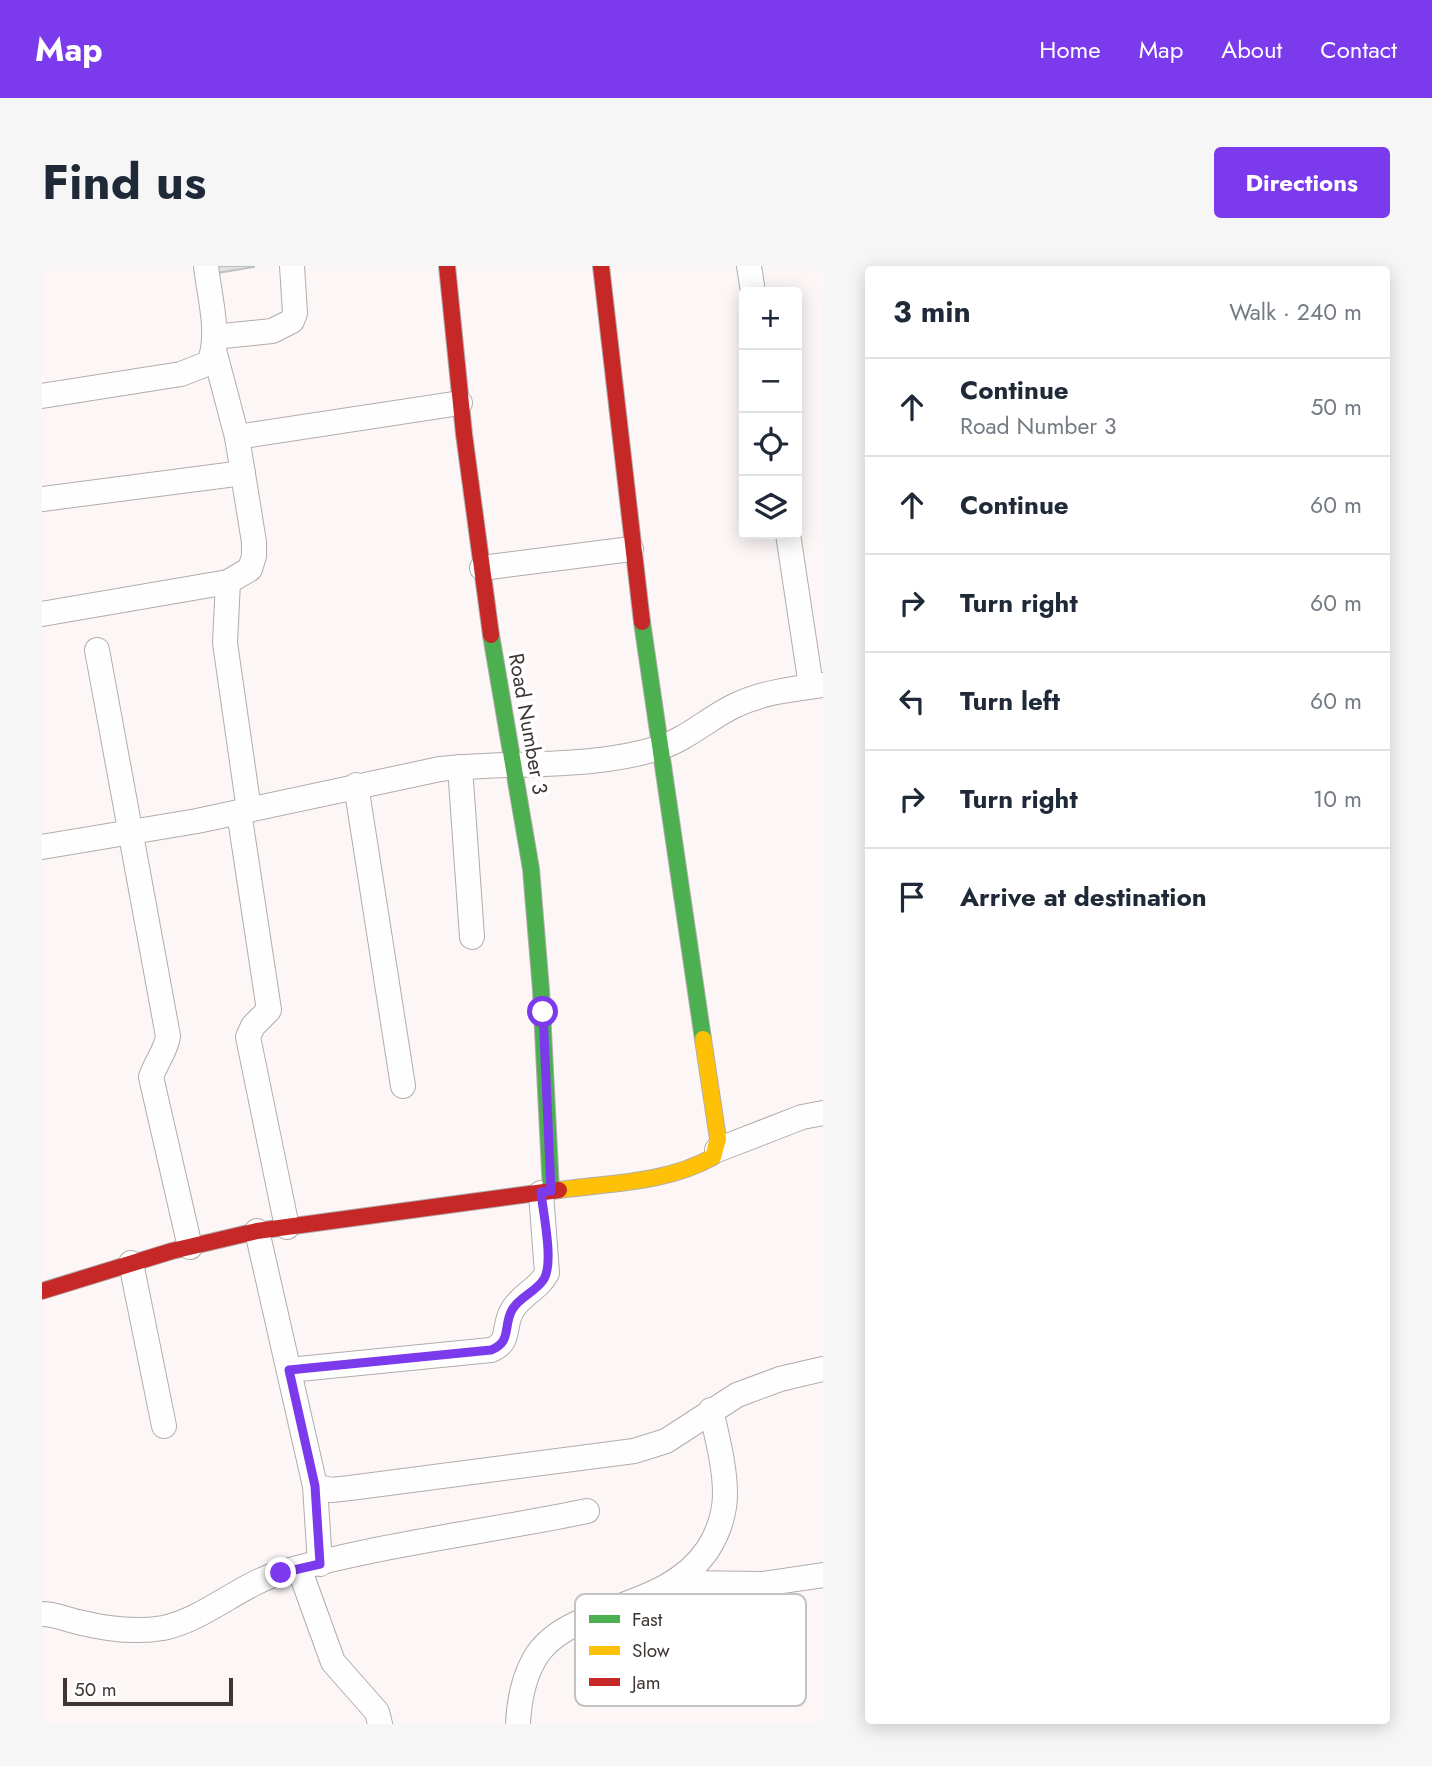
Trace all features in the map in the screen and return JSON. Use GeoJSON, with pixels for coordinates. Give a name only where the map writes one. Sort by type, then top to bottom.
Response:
{"type":"FeatureCollection","features":[{"type":"Feature","properties":{"kind":"street"},"geometry":{"type":"LineString","coordinates":[[42,614],[228,582],[250,569],[254,556],[243,473],[214,344],[206,266]]}},
{"type":"Feature","properties":{"kind":"street"},"geometry":{"type":"LineString","coordinates":[[214,344],[272,331],[292,321],[295,313],[292,266]]}},
{"type":"Feature","properties":{"kind":"street","name":"Road Number 3"},"geometry":{"type":"LineString","coordinates":[[447,266],[460,404],[482,568],[511,766],[531,866],[543,1012],[546,1192]]}},
{"type":"Feature","properties":{"kind":"street"},"geometry":{"type":"LineString","coordinates":[[601,266],[631,550],[662,747],[713,1104],[717,1150]]}},
{"type":"Feature","properties":{"kind":"street"},"geometry":{"type":"LineString","coordinates":[[749,266],[751,287]]}},
{"type":"Feature","properties":{"kind":"street"},"geometry":{"type":"LineString","coordinates":[[42,396],[198,369],[209,363],[214,344]]}},
{"type":"Feature","properties":{"kind":"street"},"geometry":{"type":"LineString","coordinates":[[237,437],[460,404]]}},
{"type":"Feature","properties":{"kind":"street"},"geometry":{"type":"LineString","coordinates":[[42,499],[243,473]]}},
{"type":"Feature","properties":{"kind":"street"},"geometry":{"type":"LineString","coordinates":[[42,847],[244,811],[356,785],[460,767],[592,762],[662,747],[746,701],[784,689],[817,686],[789,539]]}},
{"type":"Feature","properties":{"kind":"street"},"geometry":{"type":"LineString","coordinates":[[482,568],[631,550]]}},
{"type":"Feature","properties":{"kind":"street"},"geometry":{"type":"LineString","coordinates":[[228,582],[225,643],[269,1010],[253,1026],[248,1037],[287,1227]]}},
{"type":"Feature","properties":{"kind":"street"},"geometry":{"type":"LineString","coordinates":[[97,650],[168,1035],[166,1048],[156,1060],[151,1077],[190,1247]]}},
{"type":"Feature","properties":{"kind":"street"},"geometry":{"type":"LineString","coordinates":[[460,767],[472,937]]}},
{"type":"Feature","properties":{"kind":"street"},"geometry":{"type":"LineString","coordinates":[[356,785],[403,1086]]}},
{"type":"Feature","properties":{"kind":"street"},"geometry":{"type":"LineString","coordinates":[[42,1291],[131,1263],[257,1231],[665,1176],[705,1163],[717,1150],[791,1121],[823,1114]]}},
{"type":"Feature","properties":{"kind":"street"},"geometry":{"type":"LineString","coordinates":[[289,1370],[491,1350],[500,1346],[506,1339],[513,1307],[542,1282],[547,1273],[546,1192]]}},
{"type":"Feature","properties":{"kind":"street"},"geometry":{"type":"LineString","coordinates":[[257,1231],[315,1486],[310,1566],[333,1662],[377,1712],[380,1724]]}},
{"type":"Feature","properties":{"kind":"street"},"geometry":{"type":"LineString","coordinates":[[131,1263],[164,1426]]}},
{"type":"Feature","properties":{"kind":"street"},"geometry":{"type":"LineString","coordinates":[[315,1486],[331,1490],[350,1488],[634,1451],[666,1441],[737,1395],[780,1379],[823,1369]]}},
{"type":"Feature","properties":{"kind":"street"},"geometry":{"type":"LineString","coordinates":[[650,1594],[677,1583],[701,1561],[717,1535],[725,1496],[721,1457],[711,1410]]}},
{"type":"Feature","properties":{"kind":"street"},"geometry":{"type":"LineString","coordinates":[[42,1614],[106,1629],[164,1628],[203,1612],[240,1589],[310,1566],[587,1511]]}},
{"type":"Feature","properties":{"kind":"street"},"geometry":{"type":"LineString","coordinates":[[677,1583],[763,1584],[823,1575]]}},
{"type":"Feature","properties":{"kind":"street"},"geometry":{"type":"LineString","coordinates":[[518,1724],[524,1684],[536,1656],[559,1634],[575,1626]]}},
{"type":"Feature","properties":{"kind":"building"},"geometry":{"type":"Polygon","coordinates":[[[216,266],[254,266],[254,267],[217,273],[216,266]]]}},
{"type":"Feature","properties":{"kind":"traffic: fast"},"geometry":{"type":"LineString","coordinates":[[642,622],[703,1039]]}},
{"type":"Feature","properties":{"kind":"traffic: fast"},"geometry":{"type":"LineString","coordinates":[[491,635],[531,869],[541,990],[551,1191]]}},
{"type":"Feature","properties":{"kind":"traffic: slow"},"geometry":{"type":"LineString","coordinates":[[559,1190],[658,1177],[695,1166],[713,1157],[718,1139],[703,1039]]}},
{"type":"Feature","properties":{"kind":"traffic: jam"},"geometry":{"type":"LineString","coordinates":[[447,266],[464,434],[491,635]]}},
{"type":"Feature","properties":{"kind":"traffic: jam"},"geometry":{"type":"LineString","coordinates":[[601,266],[642,622]]}},
{"type":"Feature","properties":{"kind":"traffic: jam"},"geometry":{"type":"LineString","coordinates":[[42,1291],[172,1251],[257,1231],[559,1190]]}},
{"type":"Feature","properties":{"kind":"route"},"geometry":{"type":"LineString","coordinates":[[281,1573],[320,1564],[315,1486],[289,1370],[491,1350],[506,1339],[513,1307],[542,1282],[547,1273],[541,1192],[551,1191],[543,1012]]}}]}
